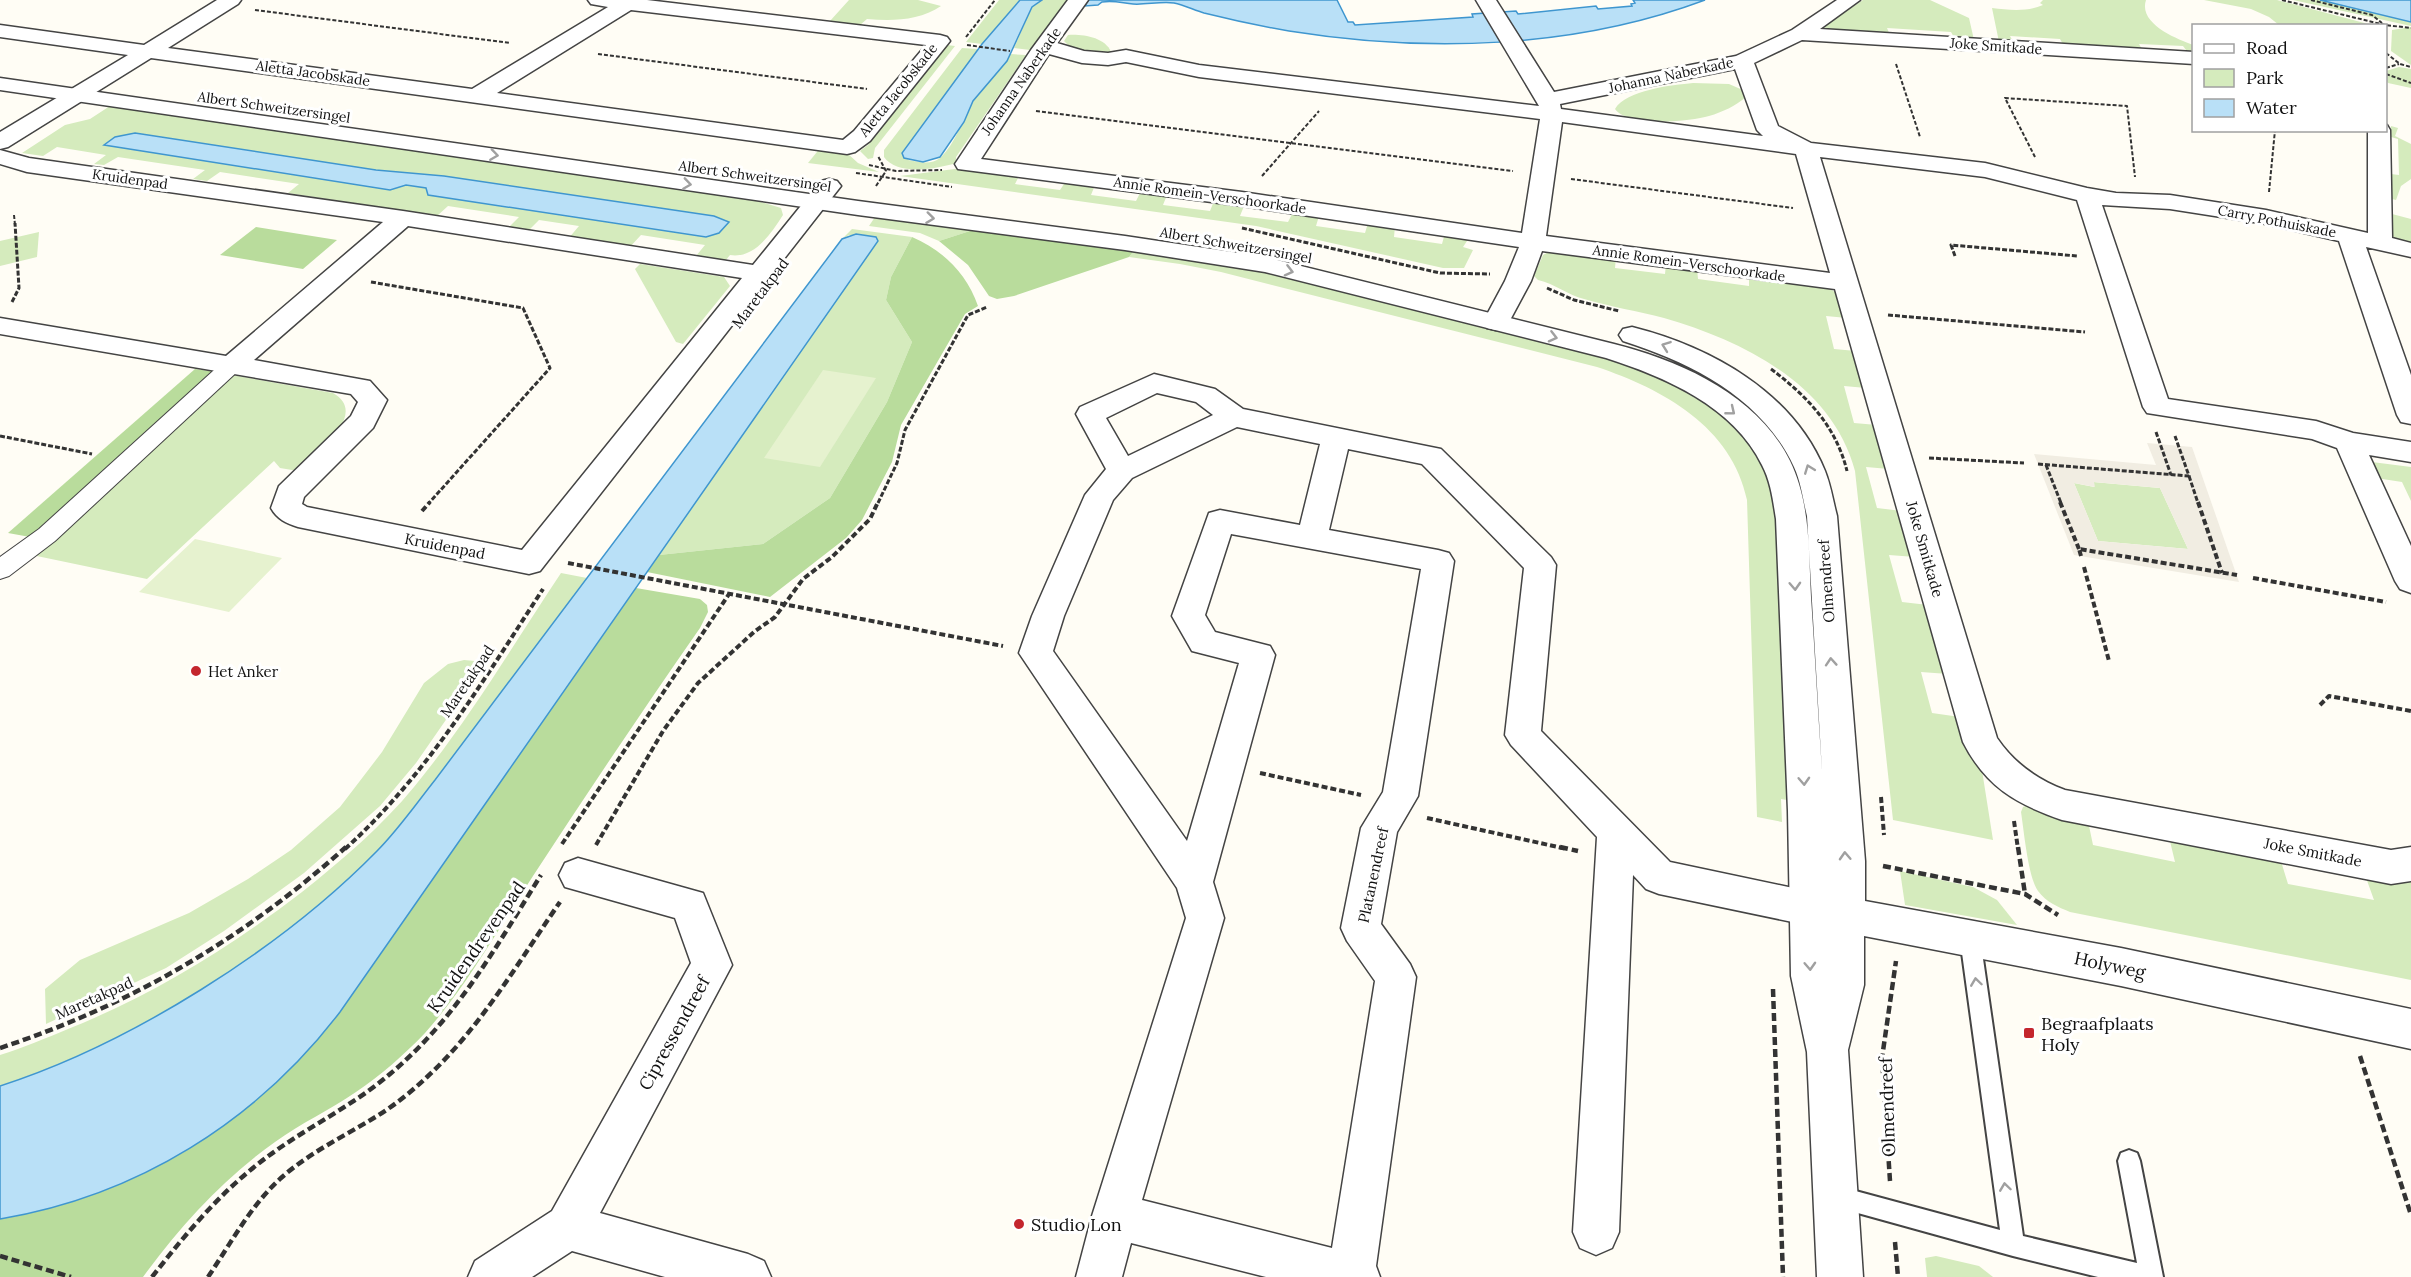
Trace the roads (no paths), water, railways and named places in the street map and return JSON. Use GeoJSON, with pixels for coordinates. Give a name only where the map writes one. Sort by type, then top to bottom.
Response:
{"type":"FeatureCollection","features":[{"type":"Feature","properties":{"kind":"street"},"geometry":{"type":"LineString","coordinates":[[0,142],[231,0]]}},
{"type":"Feature","properties":{"kind":"street","name":"Aletta Jacobskade"},"geometry":{"type":"LineString","coordinates":[[0,31],[847,147],[862,136],[940,41],[598,0]]}},
{"type":"Feature","properties":{"kind":"street","name":"Johanna Naberkade"},"geometry":{"type":"LineString","coordinates":[[966,164],[1002,106],[1060,36],[1078,0]]}},
{"type":"Feature","properties":{"kind":"street"},"geometry":{"type":"LineString","coordinates":[[1486,0],[1550,107],[1533,242],[1522,273],[1501,313]]}},
{"type":"Feature","properties":{"kind":"street","name":"Johanna Naberkade"},"geometry":{"type":"LineString","coordinates":[[1550,107],[1743,61],[1798,34],[1851,0]]}},
{"type":"Feature","properties":{"kind":"street"},"geometry":{"type":"LineString","coordinates":[[478,96],[627,4]]}},
{"type":"Feature","properties":{"kind":"street","name":"Joke Smitkade"},"geometry":{"type":"LineString","coordinates":[[1798,34],[2192,58]]}},
{"type":"Feature","properties":{"kind":"street"},"geometry":{"type":"LineString","coordinates":[[1060,36],[1082,57],[1108,59],[1126,56],[1199,71],[1339,88],[1550,107],[1806,149]]}},
{"type":"Feature","properties":{"kind":"street"},"geometry":{"type":"LineString","coordinates":[[1106,39],[1116,43],[1126,56]]}},
{"type":"Feature","properties":{"kind":"street"},"geometry":{"type":"LineString","coordinates":[[1743,61],[1768,130],[1806,149]]}},
{"type":"Feature","properties":{"kind":"street","name":"Albert Schweitzersingel"},"geometry":{"type":"LineString","coordinates":[[0,69],[99,82],[822,194],[1265,265],[1501,313]]}},
{"type":"Feature","properties":{"kind":"street","name":"Albert Schweitzersingel"},"geometry":{"type":"LineString","coordinates":[[0,84],[822,194]]}},
{"type":"Feature","properties":{"kind":"street"},"geometry":{"type":"LineString","coordinates":[[2379,132],[2379,243]]}},
{"type":"Feature","properties":{"kind":"street","name":"Joke Smitkade"},"geometry":{"type":"LineString","coordinates":[[1806,149],[1981,742],[1994,764],[2030,793],[2062,805],[2391,867],[2411,864]]}},
{"type":"Feature","properties":{"kind":"street","name":"Carry Pothuiskade"},"geometry":{"type":"LineString","coordinates":[[1806,149],[1985,170],[2087,195],[2116,200],[2170,202],[2266,217],[2350,236],[2411,415]]}},
{"type":"Feature","properties":{"kind":"street","name":"Kruidenpad"},"geometry":{"type":"LineString","coordinates":[[0,157],[27,165],[403,218],[758,273]]}},
{"type":"Feature","properties":{"kind":"street","name":"Annie Romein-Verschoorkade"},"geometry":{"type":"LineString","coordinates":[[966,164],[1242,199],[1533,242],[1845,283]]}},
{"type":"Feature","properties":{"kind":"street","name":"Kruidenpad"},"geometry":{"type":"LineString","coordinates":[[3,318],[231,366],[360,387],[373,400],[363,421],[290,493],[286,508],[298,516],[529,563],[822,194]]}},
{"type":"Feature","properties":{"kind":"street"},"geometry":{"type":"LineString","coordinates":[[2087,195],[2157,406],[2316,430],[2349,442],[2411,452]]}},
{"type":"Feature","properties":{"kind":"street"},"geometry":{"type":"LineString","coordinates":[[0,570],[47,535],[231,366],[403,218]]}},
{"type":"Feature","properties":{"kind":"street"},"geometry":{"type":"LineString","coordinates":[[2350,236],[2411,250]]}},
{"type":"Feature","properties":{"kind":"street","name":"Olmendreef"},"geometry":{"type":"LineString","coordinates":[[1501,313],[1640,359],[1697,386],[1742,420],[1763,443],[1777,464],[1787,492],[1791,519],[1806,811],[1844,985],[1828,1052],[1840,1277]]}},
{"type":"Feature","properties":{"kind":"street"},"geometry":{"type":"LineString","coordinates":[[1122,471],[1090,414],[1154,383],[1205,395],[1234,417],[1431,456],[1540,565],[1523,735],[1659,877],[1826,911]]}},
{"type":"Feature","properties":{"kind":"street"},"geometry":{"type":"LineString","coordinates":[[1099,1277],[1115,1216],[1205,918],[1194,882],[1036,653],[1048,616],[1100,495],[1122,471],[1234,417]]}},
{"type":"Feature","properties":{"kind":"street"},"geometry":{"type":"LineString","coordinates":[[1312,538],[1336,437]]}},
{"type":"Feature","properties":{"kind":"street"},"geometry":{"type":"LineString","coordinates":[[2349,442],[2411,581]]}},
{"type":"Feature","properties":{"kind":"street","name":"Platanendreef"},"geometry":{"type":"LineString","coordinates":[[1115,1216],[1354,1276],[1396,977],[1361,928],[1379,828],[1400,796],[1438,561],[1220,521],[1188,616],[1204,642],[1258,654],[1194,882]]}},
{"type":"Feature","properties":{"kind":"street"},"geometry":{"type":"LineString","coordinates":[[1596,1232],[1616,832]]}},
{"type":"Feature","properties":{"kind":"street","name":"Cipressendreef"},"geometry":{"type":"LineString","coordinates":[[491,1277],[567,1227],[712,964],[689,905],[562,863]]}},
{"type":"Feature","properties":{"kind":"street","name":"Holyweg"},"geometry":{"type":"LineString","coordinates":[[1826,911],[1970,938],[2411,1029]]}},
{"type":"Feature","properties":{"kind":"street"},"geometry":{"type":"LineString","coordinates":[[567,1227],[748,1277]]}},
{"type":"Feature","properties":{"kind":"lane"},"geometry":{"type":"LineString","coordinates":[[1970,938],[2013,1245]]}},
{"type":"Feature","properties":{"kind":"lane"},"geometry":{"type":"LineString","coordinates":[[2129,1161],[2151,1277]]}},
{"type":"Feature","properties":{"kind":"lane"},"geometry":{"type":"LineString","coordinates":[[1836,1197],[2013,1245],[2146,1277]]}},
{"type":"Feature","properties":{"kind":"water"},"geometry":{"type":"Polygon","coordinates":[[[1020,0],[1042,0],[1032,7],[1007,61],[973,101],[964,122],[940,157],[923,162],[904,158],[902,153],[982,44],[1020,0]]]}},
{"type":"Feature","properties":{"kind":"water"},"geometry":{"type":"Polygon","coordinates":[[[1088,0],[1337,0],[1348,22],[1353,22],[1355,25],[1473,17],[1472,14],[1516,11],[1518,14],[1596,6],[1598,9],[1632,6],[1631,4],[1635,3],[1633,0],[1705,0],[1604,29],[1552,37],[1446,44],[1341,38],[1289,31],[1215,16],[1174,3],[1138,4],[1110,1],[1085,6],[1088,0]]]}},
{"type":"Feature","properties":{"kind":"water"},"geometry":{"type":"Polygon","coordinates":[[[2320,0],[2411,0],[2411,22],[2320,0]]]}},
{"type":"Feature","properties":{"kind":"water"},"geometry":{"type":"Polygon","coordinates":[[[135,133],[376,170],[444,176],[714,216],[729,222],[719,233],[706,237],[428,195],[426,188],[406,185],[390,190],[104,145],[115,137],[135,133]]]}},
{"type":"Feature","properties":{"kind":"water"},"geometry":{"type":"Polygon","coordinates":[[[856,234],[876,237],[878,241],[340,1012],[307,1052],[271,1088],[232,1120],[190,1148],[146,1172],[99,1192],[50,1208],[0,1219],[0,1086],[50,1068],[100,1045],[201,990],[296,923],[339,888],[377,851],[400,826],[435,780],[842,239],[856,234]]]}},
{"type":"Feature","properties":{"kind":"place","name":"Het Anker"},"geometry":{"type":"Point","coordinates":[196,671]}},
{"type":"Feature","properties":{"kind":"place","name":"Begraafplaats Holy"},"geometry":{"type":"Point","coordinates":[2029,1033]}},
{"type":"Feature","properties":{"kind":"place","name":"Studio Lon"},"geometry":{"type":"Point","coordinates":[1019,1224]}}]}
